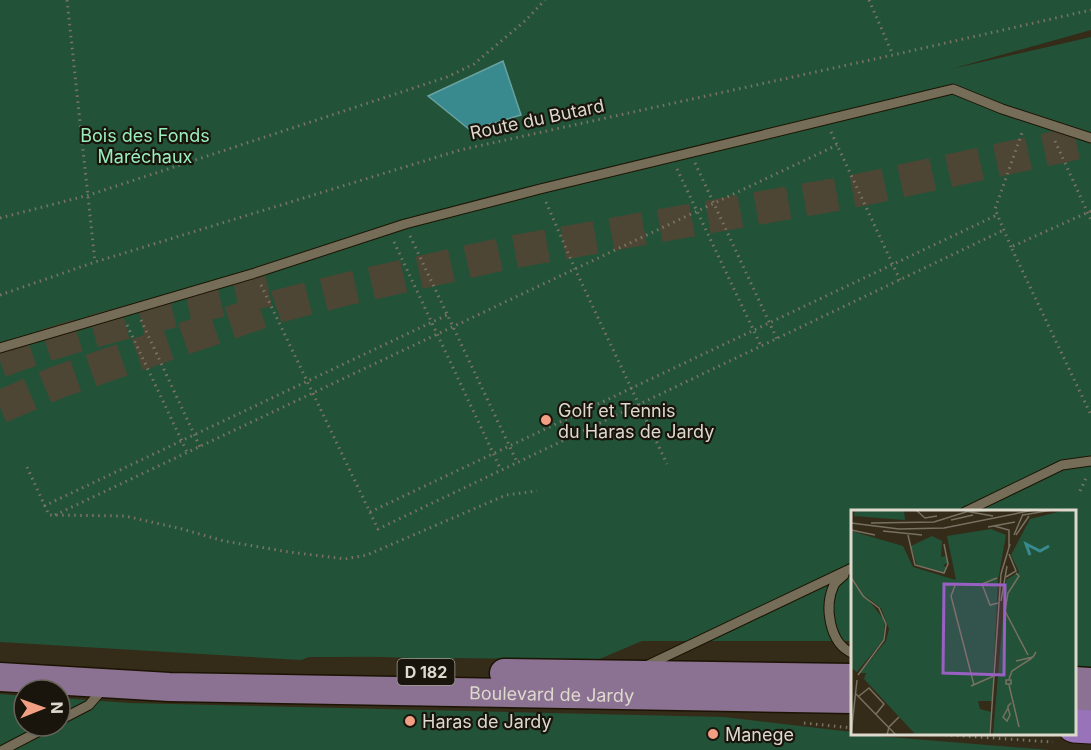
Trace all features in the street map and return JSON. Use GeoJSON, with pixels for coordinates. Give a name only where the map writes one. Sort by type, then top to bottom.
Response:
{"type":"FeatureCollection","features":[{"type":"Feature","properties":{"kind":"main road","name":"Boulevard de Jardy"},"geometry":{"type":"LineString","coordinates":[[0,657],[170,668],[851,678]]}},
{"type":"Feature","properties":{"kind":"main road","name":"Boulevard de Jardy"},"geometry":{"type":"LineString","coordinates":[[0,677],[169,687],[851,699]]}},
{"type":"Feature","properties":{"kind":"main road"},"geometry":{"type":"LineString","coordinates":[[1076,681],[1091,682]]}},
{"type":"Feature","properties":{"kind":"lane"},"geometry":{"type":"LineString","coordinates":[[0,348],[255,273],[405,224],[953,89],[1091,138]]}},
{"type":"Feature","properties":{"kind":"lane"},"geometry":{"type":"LineString","coordinates":[[968,510],[1062,465],[1091,461]]}},
{"type":"Feature","properties":{"kind":"lane"},"geometry":{"type":"LineString","coordinates":[[629,675],[851,567]]}},
{"type":"Feature","properties":{"kind":"lane"},"geometry":{"type":"LineString","coordinates":[[851,568],[835,584],[828,608],[834,634],[851,652]]}},
{"type":"Feature","properties":{"kind":"lane"},"geometry":{"type":"LineString","coordinates":[[72,714],[89,705],[108,683]]}},
{"type":"Feature","properties":{"kind":"lane"},"geometry":{"type":"LineString","coordinates":[[3,750],[26,738]]}},
{"type":"Feature","properties":{"kind":"path"},"geometry":{"type":"LineString","coordinates":[[67,0],[95,262]]}},
{"type":"Feature","properties":{"kind":"path"},"geometry":{"type":"LineString","coordinates":[[0,218],[89,195],[447,76],[474,64],[526,20],[545,0]]}},
{"type":"Feature","properties":{"kind":"path"},"geometry":{"type":"LineString","coordinates":[[869,0],[893,55]]}},
{"type":"Feature","properties":{"kind":"path","name":"Route du Butard"},"geometry":{"type":"LineString","coordinates":[[0,295],[95,262],[460,150],[1091,10]]}},
{"type":"Feature","properties":{"kind":"path"},"geometry":{"type":"LineString","coordinates":[[1028,117],[994,209],[1091,415]]}},
{"type":"Feature","properties":{"kind":"path"},"geometry":{"type":"LineString","coordinates":[[826,120],[900,280]]}},
{"type":"Feature","properties":{"kind":"path"},"geometry":{"type":"LineString","coordinates":[[1047,123],[1089,211],[1091,220]]}},
{"type":"Feature","properties":{"kind":"path"},"geometry":{"type":"LineString","coordinates":[[55,515],[837,145]]}},
{"type":"Feature","properties":{"kind":"path"},"geometry":{"type":"LineString","coordinates":[[690,152],[777,339]]}},
{"type":"Feature","properties":{"kind":"path"},"geometry":{"type":"LineString","coordinates":[[671,157],[761,346]]}},
{"type":"Feature","properties":{"kind":"path"},"geometry":{"type":"LineString","coordinates":[[540,189],[667,464]]}},
{"type":"Feature","properties":{"kind":"path"},"geometry":{"type":"LineString","coordinates":[[1011,247],[1089,211]]}},
{"type":"Feature","properties":{"kind":"path"},"geometry":{"type":"LineString","coordinates":[[370,512],[997,215]]}},
{"type":"Feature","properties":{"kind":"path"},"geometry":{"type":"LineString","coordinates":[[405,224],[517,462]]}},
{"type":"Feature","properties":{"kind":"path"},"geometry":{"type":"LineString","coordinates":[[388,230],[501,470]]}},
{"type":"Feature","properties":{"kind":"path"},"geometry":{"type":"LineString","coordinates":[[255,273],[378,529],[1004,231]]}},
{"type":"Feature","properties":{"kind":"path"},"geometry":{"type":"LineString","coordinates":[[135,308],[200,447]]}},
{"type":"Feature","properties":{"kind":"path"},"geometry":{"type":"LineString","coordinates":[[121,313],[187,453]]}},
{"type":"Feature","properties":{"kind":"path"},"geometry":{"type":"LineString","coordinates":[[44,506],[447,315]]}},
{"type":"Feature","properties":{"kind":"path"},"geometry":{"type":"LineString","coordinates":[[27,467],[49,515],[125,516],[224,541],[345,559],[367,555],[506,495],[537,491]]}},
{"type":"Feature","properties":{"kind":"path"},"geometry":{"type":"LineString","coordinates":[[1080,491],[1087,474]]}},
{"type":"Feature","properties":{"kind":"green space","name":"Golf et Tennis du Haras de Jardy"},"geometry":{"type":"Polygon","coordinates":[[[0,0],[1091,0],[1091,30],[951,69],[1091,37],[1091,669],[1076,667],[1076,510],[851,510],[851,641],[642,641],[597,660],[455,658],[444,662],[384,657],[309,657],[301,660],[0,642],[0,0]]]}},
{"type":"Feature","properties":{"kind":"green space","name":"Haras de Jardy"},"geometry":{"type":"Polygon","coordinates":[[[0,694],[12,695],[12,738],[72,738],[72,699],[129,703],[724,717],[851,732],[851,735],[1050,750],[0,750],[0,694]]]}},
{"type":"Feature","properties":{"kind":"water"},"geometry":{"type":"Polygon","coordinates":[[[503,61],[521,115],[470,130],[428,96],[503,61]]]}},
{"type":"Feature","properties":{"kind":"tunnel"},"geometry":{"type":"LineString","coordinates":[[0,407],[58,382],[279,306],[342,290],[507,253],[860,190],[1091,140]]}},
{"type":"Feature","properties":{"kind":"tunnel"},"geometry":{"type":"LineString","coordinates":[[0,361],[102,329],[274,289]]}},
{"type":"Feature","properties":{"kind":"place","name":"Golf et Tennis du Haras de Jardy"},"geometry":{"type":"Point","coordinates":[546,420]}},
{"type":"Feature","properties":{"kind":"place","name":"Haras de Jardy"},"geometry":{"type":"Point","coordinates":[410,721]}},
{"type":"Feature","properties":{"kind":"place","name":"Manege"},"geometry":{"type":"Point","coordinates":[713,734]}},
{"type":"Feature","properties":{"kind":"park label","name":"Bois des Fonds Maréchaux"},"geometry":{"type":"Point","coordinates":[145,145]}}]}
